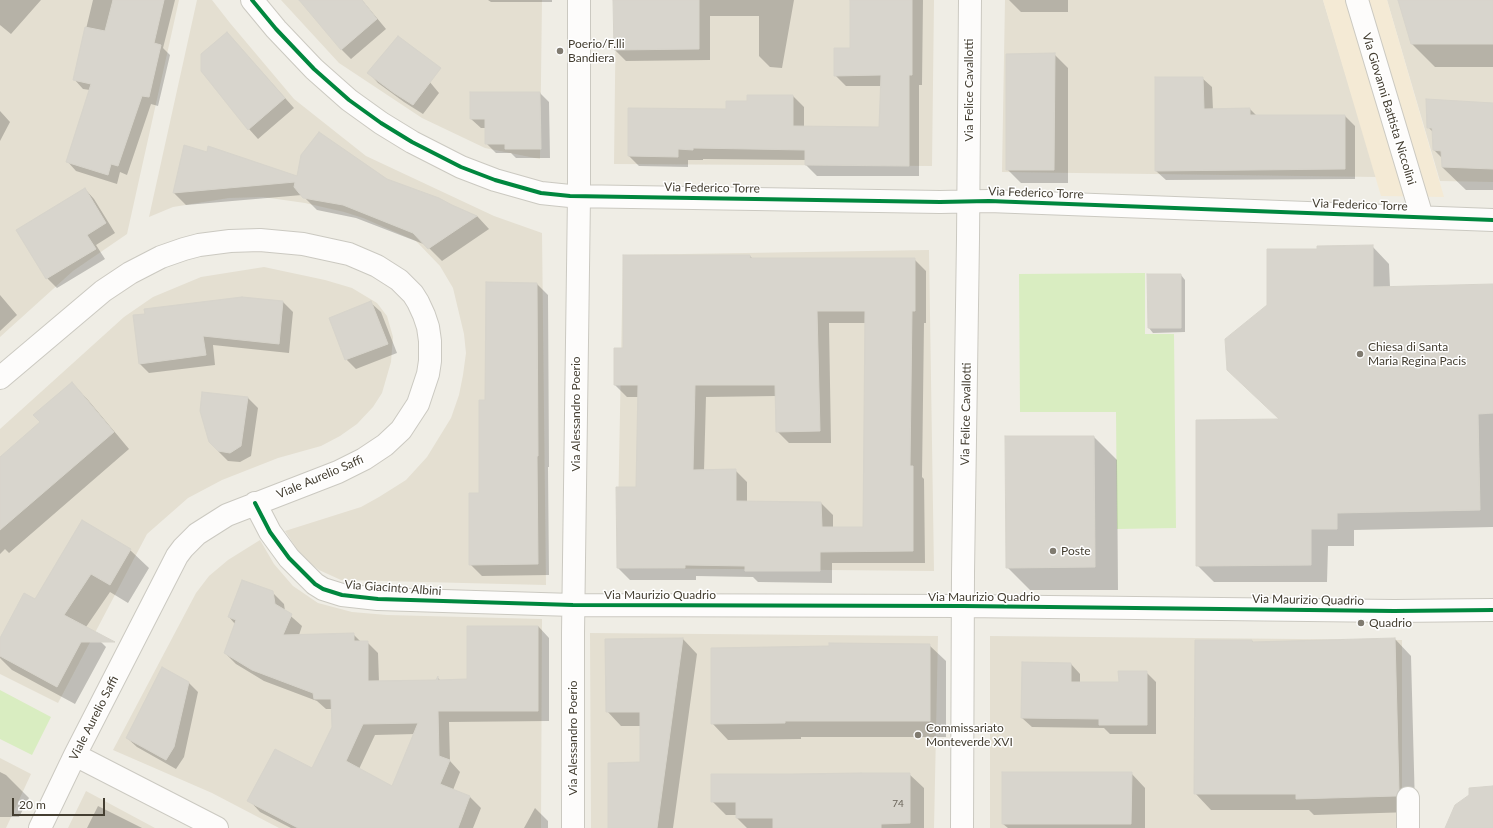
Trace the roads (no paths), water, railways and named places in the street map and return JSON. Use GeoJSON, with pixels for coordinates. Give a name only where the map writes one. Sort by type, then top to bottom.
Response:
{"type":"FeatureCollection","features":[{"type":"Feature","properties":{"kind":"street","name":"Via Federico Torre"},"geometry":{"type":"LineString","coordinates":[[252,0],[294,48],[336,89],[365,112],[412,142],[461,167],[541,193],[578,196],[968,201],[1493,220]]}},
{"type":"Feature","properties":{"kind":"street","name":"Via Alessandro Poerio"},"geometry":{"type":"LineString","coordinates":[[573,828],[573,606],[578,196],[578,0]]}},
{"type":"Feature","properties":{"kind":"street","name":"Via Felice Cavallotti"},"geometry":{"type":"LineString","coordinates":[[962,828],[970,0]]}},
{"type":"Feature","properties":{"kind":"street","name":"Via Giovanni Battista Niccolini"},"geometry":{"type":"LineString","coordinates":[[1356,0],[1422,217]]}},
{"type":"Feature","properties":{"kind":"street","name":"Viale Aurelio Saffi"},"geometry":{"type":"LineString","coordinates":[[0,378],[112,284],[145,264],[184,249],[199,245],[230,241],[260,240],[316,246],[349,254],[377,266],[399,280],[413,294],[418,302],[428,327],[430,341],[430,361],[418,404],[401,430],[385,445],[364,459],[322,478],[227,515],[197,534],[180,552],[75,755],[40,828]]}},
{"type":"Feature","properties":{"kind":"street","name":"Via Giacinto Albini"},"geometry":{"type":"LineString","coordinates":[[255,503],[270,532],[296,566],[314,584],[331,592],[342,595],[378,599],[573,606]]}},
{"type":"Feature","properties":{"kind":"street","name":"Via Maurizio Quadrio"},"geometry":{"type":"LineString","coordinates":[[573,606],[963,606],[1394,611],[1493,610]]}},
{"type":"Feature","properties":{"kind":"street"},"geometry":{"type":"LineString","coordinates":[[75,755],[217,828]]}},
{"type":"Feature","properties":{"kind":"street"},"geometry":{"type":"LineString","coordinates":[[1408,798],[1408,828]]}},
{"type":"Feature","properties":{"kind":"place","name":"Poerio/F.lli Bandiera"},"geometry":{"type":"Point","coordinates":[560,51]}},
{"type":"Feature","properties":{"kind":"place","name":"Chiesa di Santa Maria Regina Pacis"},"geometry":{"type":"Point","coordinates":[1360,354]}},
{"type":"Feature","properties":{"kind":"place","name":"Poste"},"geometry":{"type":"Point","coordinates":[1053,551]}},
{"type":"Feature","properties":{"kind":"place","name":"Quadrio"},"geometry":{"type":"Point","coordinates":[1361,623]}},
{"type":"Feature","properties":{"kind":"place","name":"Commissariato Monteverde XVI"},"geometry":{"type":"Point","coordinates":[918,735]}}]}
